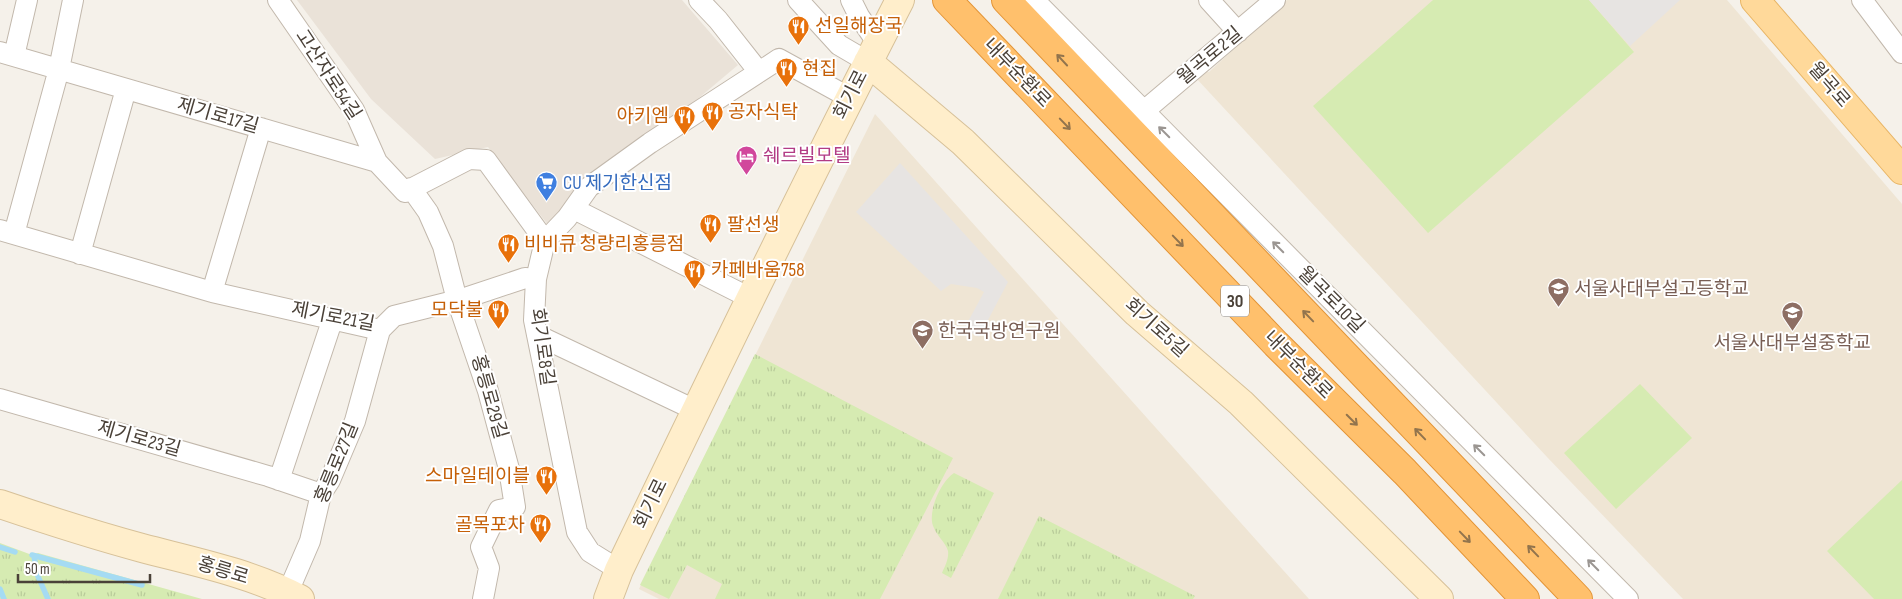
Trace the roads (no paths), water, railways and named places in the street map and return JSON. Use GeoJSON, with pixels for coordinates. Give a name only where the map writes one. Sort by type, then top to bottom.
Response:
{"type":"FeatureCollection","features":[{"type":"Feature","properties":{"kind":"highway","name":"내부순환로"},"geometry":{"type":"LineString","coordinates":[[947,0],[1276,344],[1405,472],[1525,599]]}},
{"type":"Feature","properties":{"kind":"highway","name":"30"},"geometry":{"type":"LineString","coordinates":[[1006,0],[1578,599]]}},
{"type":"Feature","properties":{"kind":"main road","name":"회기로"},"geometry":{"type":"LineString","coordinates":[[608,599],[619,570],[750,298],[900,0]]}},
{"type":"Feature","properties":{"kind":"main road","name":"월곡로"},"geometry":{"type":"LineString","coordinates":[[1755,0],[1902,170]]}},
{"type":"Feature","properties":{"kind":"main road","name":"회기로5길"},"geometry":{"type":"LineString","coordinates":[[873,53],[1137,313],[1241,403],[1439,599]]}},
{"type":"Feature","properties":{"kind":"main road","name":"홍릉로"},"geometry":{"type":"LineString","coordinates":[[0,504],[83,532],[226,570],[294,596]]}},
{"type":"Feature","properties":{"kind":"street"},"geometry":{"type":"LineString","coordinates":[[7,54],[27,0]]}},
{"type":"Feature","properties":{"kind":"street"},"geometry":{"type":"LineString","coordinates":[[59,69],[73,0]]}},
{"type":"Feature","properties":{"kind":"street","name":"고산자로54길"},"geometry":{"type":"LineString","coordinates":[[278,0],[354,110],[378,162],[405,192],[411,188]]}},
{"type":"Feature","properties":{"kind":"street"},"geometry":{"type":"LineString","coordinates":[[699,0],[718,20],[759,72]]}},
{"type":"Feature","properties":{"kind":"street"},"geometry":{"type":"LineString","coordinates":[[798,0],[839,45],[873,53]]}},
{"type":"Feature","properties":{"kind":"street"},"geometry":{"type":"LineString","coordinates":[[851,0],[873,53]]}},
{"type":"Feature","properties":{"kind":"street","name":"월곡로10길"},"geometry":{"type":"LineString","coordinates":[[1034,0],[1628,599]]}},
{"type":"Feature","properties":{"kind":"street"},"geometry":{"type":"LineString","coordinates":[[1209,0],[1238,32]]}},
{"type":"Feature","properties":{"kind":"street","name":"월곡로2길"},"geometry":{"type":"LineString","coordinates":[[1144,111],[1275,0]]}},
{"type":"Feature","properties":{"kind":"street"},"geometry":{"type":"LineString","coordinates":[[1862,0],[1902,53]]}},
{"type":"Feature","properties":{"kind":"street","name":"제기로17길"},"geometry":{"type":"LineString","coordinates":[[7,54],[378,162]]}},
{"type":"Feature","properties":{"kind":"street"},"geometry":{"type":"LineString","coordinates":[[411,188],[469,159],[486,160],[545,240],[574,209],[590,187],[650,143],[779,59],[850,98]]}},
{"type":"Feature","properties":{"kind":"street","name":"제기로21길"},"geometry":{"type":"LineString","coordinates":[[59,69],[7,232],[212,292],[334,318],[380,330],[394,316],[457,300],[525,278],[536,279]]}},
{"type":"Feature","properties":{"kind":"street"},"geometry":{"type":"LineString","coordinates":[[80,254],[126,89]]}},
{"type":"Feature","properties":{"kind":"street"},"geometry":{"type":"LineString","coordinates":[[212,292],[261,128]]}},
{"type":"Feature","properties":{"kind":"street","name":"홍릉로29길"},"geometry":{"type":"LineString","coordinates":[[411,188],[428,212],[443,246],[457,300],[488,390],[509,469],[515,507],[499,510],[481,547],[489,568],[483,599]]}},
{"type":"Feature","properties":{"kind":"street"},"geometry":{"type":"LineString","coordinates":[[574,209],[750,298]]}},
{"type":"Feature","properties":{"kind":"street","name":"회기로8길"},"geometry":{"type":"LineString","coordinates":[[545,240],[536,279],[534,320],[577,532],[590,552],[619,570]]}},
{"type":"Feature","properties":{"kind":"street"},"geometry":{"type":"LineString","coordinates":[[279,480],[334,318]]}},
{"type":"Feature","properties":{"kind":"street","name":"홍릉로27길"},"geometry":{"type":"LineString","coordinates":[[294,596],[321,494],[330,480],[355,421],[380,330]]}},
{"type":"Feature","properties":{"kind":"street"},"geometry":{"type":"LineString","coordinates":[[537,335],[696,410]]}},
{"type":"Feature","properties":{"kind":"street","name":"제기로23길"},"geometry":{"type":"LineString","coordinates":[[0,399],[279,480],[321,494]]}},
{"type":"Feature","properties":{"kind":"waterway"},"geometry":{"type":"LineString","coordinates":[[0,547],[15,552]]}},
{"type":"Feature","properties":{"kind":"waterway"},"geometry":{"type":"LineString","coordinates":[[32,555],[142,585]]}},
{"type":"Feature","properties":{"kind":"waterway"},"geometry":{"type":"LineString","coordinates":[[34,556],[37,574],[48,599]]}},
{"type":"Feature","properties":{"kind":"waterway"},"geometry":{"type":"LineString","coordinates":[[0,589],[4,599]]}},
{"type":"Feature","properties":{"kind":"place","name":"선일해장국"},"geometry":{"type":"Point","coordinates":[799,45]}},
{"type":"Feature","properties":{"kind":"place","name":"현집"},"geometry":{"type":"Point","coordinates":[786,88]}},
{"type":"Feature","properties":{"kind":"place","name":"공자식탁"},"geometry":{"type":"Point","coordinates":[712,131]}},
{"type":"Feature","properties":{"kind":"place","name":"아키엠"},"geometry":{"type":"Point","coordinates":[685,135]}},
{"type":"Feature","properties":{"kind":"place","name":"쉐르빌모텔"},"geometry":{"type":"Point","coordinates":[747,175]}},
{"type":"Feature","properties":{"kind":"place","name":"CU 제기한신점"},"geometry":{"type":"Point","coordinates":[547,202]}},
{"type":"Feature","properties":{"kind":"place","name":"팔선생"},"geometry":{"type":"Point","coordinates":[711,244]}},
{"type":"Feature","properties":{"kind":"place","name":"비비큐 청량리홍릉점"},"geometry":{"type":"Point","coordinates":[508,263]}},
{"type":"Feature","properties":{"kind":"place","name":"카페바움758"},"geometry":{"type":"Point","coordinates":[695,289]}},
{"type":"Feature","properties":{"kind":"place","name":"서울사대부설고등학교"},"geometry":{"type":"Point","coordinates":[1558,308]}},
{"type":"Feature","properties":{"kind":"place","name":"모닥불"},"geometry":{"type":"Point","coordinates":[499,329]}},
{"type":"Feature","properties":{"kind":"place","name":"서울사대부설중학교"},"geometry":{"type":"Point","coordinates":[1792,331]}},
{"type":"Feature","properties":{"kind":"place","name":"한국국방연구원"},"geometry":{"type":"Point","coordinates":[922,350]}},
{"type":"Feature","properties":{"kind":"place","name":"스마일테이블"},"geometry":{"type":"Point","coordinates":[546,495]}},
{"type":"Feature","properties":{"kind":"place","name":"골목포차"},"geometry":{"type":"Point","coordinates":[541,544]}}]}
